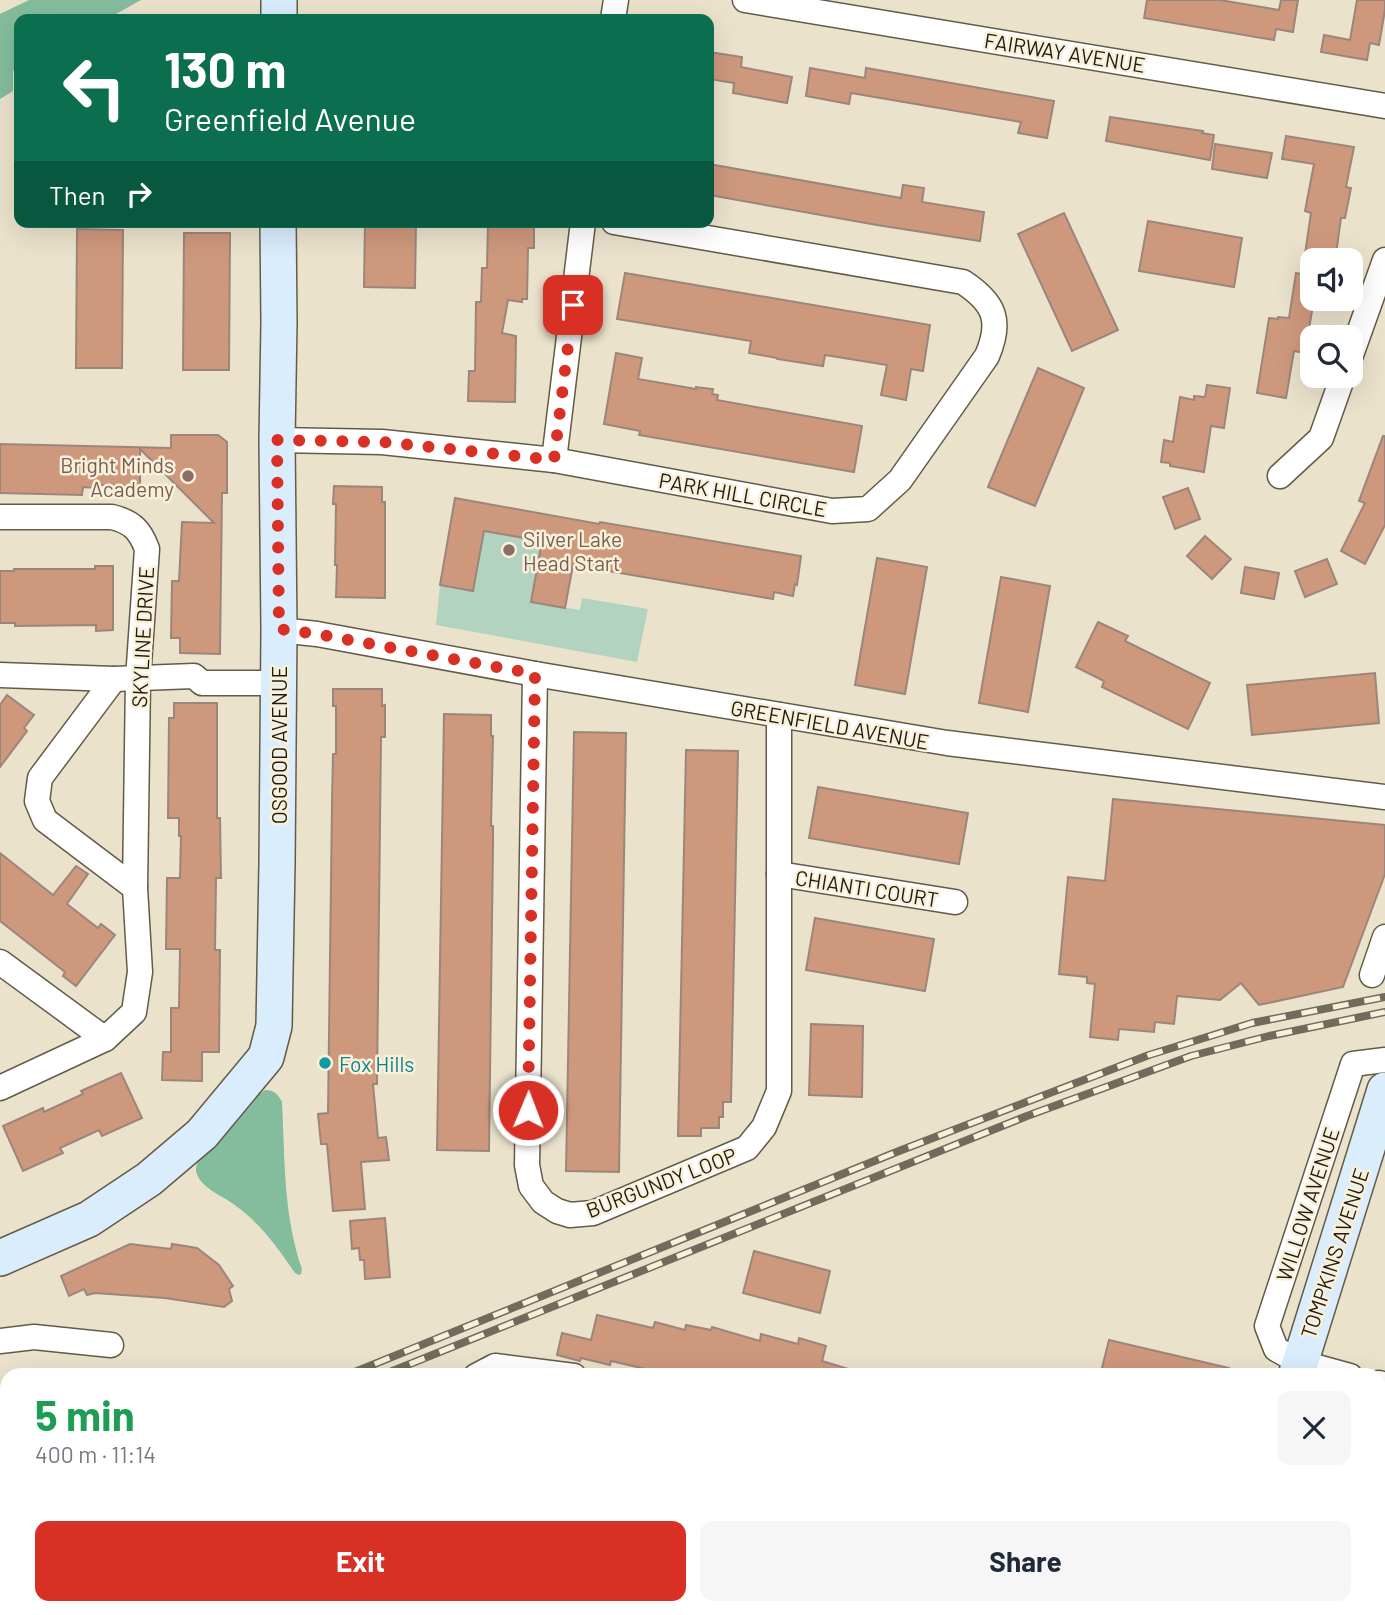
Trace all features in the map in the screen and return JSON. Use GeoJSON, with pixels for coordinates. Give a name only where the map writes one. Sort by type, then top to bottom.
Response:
{"type":"FeatureCollection","features":[{"type":"Feature","properties":{"kind":"street","name":"FAIRWAY AVENUE"},"geometry":{"type":"LineString","coordinates":[[745,0],[1385,106]]}},
{"type":"Feature","properties":{"kind":"street","name":"OSGOOD AVENUE"},"geometry":{"type":"LineString","coordinates":[[0,1258],[89,1219],[149,1179],[202,1134],[266,1057],[274,1026],[277,864],[278,228]]}},
{"type":"Feature","properties":{"kind":"street"},"geometry":{"type":"LineString","coordinates":[[554,460],[582,228]]}},
{"type":"Feature","properties":{"kind":"street","name":"PARK HILL CIRCLE"},"geometry":{"type":"LineString","coordinates":[[277,440],[382,442],[554,460],[832,511],[868,509],[900,480],[987,356],[994,340],[995,324],[991,310],[984,298],[964,282],[649,228]]}},
{"type":"Feature","properties":{"kind":"street"},"geometry":{"type":"LineString","coordinates":[[1362,325],[1385,260]]}},
{"type":"Feature","properties":{"kind":"street"},"geometry":{"type":"LineString","coordinates":[[1280,476],[1321,438],[1339,388]]}},
{"type":"Feature","properties":{"kind":"street","name":"SKYLINE DRIVE"},"geometry":{"type":"LineString","coordinates":[[0,517],[112,517],[135,527],[143,537],[147,549],[126,679],[139,972],[134,1012],[105,1039],[0,1088]]}},
{"type":"Feature","properties":{"kind":"street","name":"GREENFIELD AVENUE"},"geometry":{"type":"LineString","coordinates":[[279,629],[947,743],[1385,797]]}},
{"type":"Feature","properties":{"kind":"street"},"geometry":{"type":"LineString","coordinates":[[0,676],[126,679],[194,676],[203,666],[278,674]]}},
{"type":"Feature","properties":{"kind":"street","name":"BURGUNDY LOOP"},"geometry":{"type":"LineString","coordinates":[[535,674],[527,1165],[531,1186],[544,1202],[557,1211],[570,1215],[593,1213],[747,1148],[764,1127],[779,1091],[779,715]]}},
{"type":"Feature","properties":{"kind":"street","name":"SKYLINE DRIVE"},"geometry":{"type":"LineString","coordinates":[[126,679],[40,778],[37,801],[45,820],[135,888]]}},
{"type":"Feature","properties":{"kind":"street","name":"CHIANTI COURT"},"geometry":{"type":"LineString","coordinates":[[779,874],[955,902]]}},
{"type":"Feature","properties":{"kind":"street"},"geometry":{"type":"LineString","coordinates":[[1372,975],[1385,937]]}},
{"type":"Feature","properties":{"kind":"street"},"geometry":{"type":"LineString","coordinates":[[0,962],[105,1039]]}},
{"type":"Feature","properties":{"kind":"street","name":"WILLOW AVENUE"},"geometry":{"type":"LineString","coordinates":[[1296,1368],[1276,1349],[1267,1326],[1353,1064],[1385,1060]]}},
{"type":"Feature","properties":{"kind":"street","name":"TOMPKINS AVENUE"},"geometry":{"type":"LineString","coordinates":[[1297,1368],[1385,1090]]}},
{"type":"Feature","properties":{"kind":"street"},"geometry":{"type":"LineString","coordinates":[[0,1341],[34,1337],[111,1345]]}},
{"type":"Feature","properties":{"kind":"street"},"geometry":{"type":"LineString","coordinates":[[491,1368],[511,1368]]}},
{"type":"Feature","properties":{"kind":"green space"},"geometry":{"type":"Polygon","coordinates":[[[29,0],[141,0],[116,14],[14,14],[13,91],[0,99],[0,14],[29,0]]]}},
{"type":"Feature","properties":{"kind":"green space"},"geometry":{"type":"Polygon","coordinates":[[[484,531],[542,541],[532,602],[580,610],[582,598],[648,609],[637,662],[436,625],[440,585],[473,591],[484,531]]]}},
{"type":"Feature","properties":{"kind":"green space"},"geometry":{"type":"Polygon","coordinates":[[[265,1090],[275,1093],[282,1102],[288,1207],[302,1269],[299,1275],[261,1229],[245,1213],[208,1188],[200,1180],[196,1170],[202,1155],[265,1090]]]}},
{"type":"Feature","properties":{"kind":"building"},"geometry":{"type":"Polygon","coordinates":[[[1147,0],[1220,0],[1279,10],[1281,0],[1298,0],[1293,32],[1276,29],[1274,40],[1144,18],[1147,0]]]}},
{"type":"Feature","properties":{"kind":"building"},"geometry":{"type":"Polygon","coordinates":[[[1357,0],[1385,0],[1379,45],[1370,43],[1367,60],[1321,52],[1324,35],[1350,40],[1357,0]]]}},
{"type":"Feature","properties":{"kind":"building"},"geometry":{"type":"Polygon","coordinates":[[[714,53],[742,57],[741,67],[792,77],[787,103],[733,93],[734,83],[714,80],[714,53]]]}},
{"type":"Feature","properties":{"kind":"building"},"geometry":{"type":"Polygon","coordinates":[[[810,68],[865,78],[866,68],[1054,101],[1047,138],[1018,133],[1021,122],[851,93],[849,104],[806,96],[810,68]]]}},
{"type":"Feature","properties":{"kind":"building"},"geometry":{"type":"Polygon","coordinates":[[[1110,117],[1214,135],[1210,160],[1106,141],[1110,117]]]}},
{"type":"Feature","properties":{"kind":"building"},"geometry":{"type":"Polygon","coordinates":[[[1286,136],[1354,147],[1346,187],[1351,188],[1345,218],[1341,218],[1337,248],[1306,248],[1311,213],[1305,211],[1314,164],[1282,159],[1286,136]]]}},
{"type":"Feature","properties":{"kind":"building"},"geometry":{"type":"Polygon","coordinates":[[[1215,144],[1272,153],[1267,178],[1212,169],[1215,144]]]}},
{"type":"Feature","properties":{"kind":"building"},"geometry":{"type":"Polygon","coordinates":[[[714,165],[901,198],[903,185],[924,188],[922,202],[984,212],[980,241],[714,196],[714,165]]]}},
{"type":"Feature","properties":{"kind":"building"},"geometry":{"type":"Polygon","coordinates":[[[1064,213],[1118,330],[1072,351],[1018,234],[1064,213]]]}},
{"type":"Feature","properties":{"kind":"building"},"geometry":{"type":"Polygon","coordinates":[[[1148,221],[1242,238],[1234,287],[1139,271],[1148,221]]]}},
{"type":"Feature","properties":{"kind":"building"},"geometry":{"type":"Polygon","coordinates":[[[365,228],[416,228],[415,288],[364,287],[365,228]]]}},
{"type":"Feature","properties":{"kind":"building"},"geometry":{"type":"Polygon","coordinates":[[[488,228],[534,228],[534,248],[528,248],[527,299],[522,299],[522,302],[508,300],[502,333],[516,336],[515,402],[468,401],[469,371],[475,371],[476,302],[481,302],[482,268],[487,268],[488,228]]]}},
{"type":"Feature","properties":{"kind":"building"},"geometry":{"type":"Polygon","coordinates":[[[77,229],[123,230],[122,368],[76,368],[77,229]]]}},
{"type":"Feature","properties":{"kind":"building"},"geometry":{"type":"Polygon","coordinates":[[[184,233],[230,233],[229,370],[183,370],[184,233]]]}},
{"type":"Feature","properties":{"kind":"building"},"geometry":{"type":"Polygon","coordinates":[[[625,273],[930,325],[923,371],[911,369],[906,400],[881,395],[887,365],[825,355],[823,366],[777,359],[749,353],[751,341],[617,319],[625,273]]]}},
{"type":"Feature","properties":{"kind":"building"},"geometry":{"type":"Polygon","coordinates":[[[1296,273],[1300,274],[1300,311],[1312,311],[1310,325],[1300,325],[1300,352],[1294,351],[1286,398],[1257,393],[1269,318],[1289,318],[1296,273]]]}},
{"type":"Feature","properties":{"kind":"building"},"geometry":{"type":"Polygon","coordinates":[[[616,353],[642,358],[638,379],[696,389],[713,389],[712,394],[718,395],[717,400],[862,426],[854,472],[639,435],[640,431],[604,424],[616,353]]]}},
{"type":"Feature","properties":{"kind":"building"},"geometry":{"type":"Polygon","coordinates":[[[1038,368],[1084,388],[1035,506],[988,487],[1038,368]]]}},
{"type":"Feature","properties":{"kind":"building"},"geometry":{"type":"Polygon","coordinates":[[[1207,385],[1230,388],[1224,428],[1211,426],[1204,472],[1161,462],[1164,440],[1173,442],[1180,397],[1194,400],[1194,396],[1205,397],[1207,385]]]}},
{"type":"Feature","properties":{"kind":"building"},"geometry":{"type":"Polygon","coordinates":[[[171,435],[218,435],[227,442],[227,493],[222,493],[220,654],[180,653],[180,638],[171,638],[172,581],[179,581],[182,522],[214,523],[140,449],[140,486],[83,487],[82,495],[0,493],[0,444],[171,448],[171,435]]]}},
{"type":"Feature","properties":{"kind":"building"},"geometry":{"type":"Polygon","coordinates":[[[1383,436],[1385,525],[1365,564],[1341,551],[1365,503],[1359,501],[1383,436]]]}},
{"type":"Feature","properties":{"kind":"building"},"geometry":{"type":"Polygon","coordinates":[[[334,486],[382,487],[382,502],[385,502],[385,598],[336,597],[334,486]]]}},
{"type":"Feature","properties":{"kind":"building"},"geometry":{"type":"Polygon","coordinates":[[[1188,488],[1200,519],[1175,529],[1163,497],[1188,488]]]}},
{"type":"Feature","properties":{"kind":"building"},"geometry":{"type":"Polygon","coordinates":[[[455,498],[801,556],[797,585],[795,584],[793,596],[774,592],[773,599],[573,565],[565,608],[531,602],[542,541],[484,531],[473,591],[440,585],[455,498]]]}},
{"type":"Feature","properties":{"kind":"building"},"geometry":{"type":"Polygon","coordinates":[[[1205,536],[1231,559],[1212,579],[1187,556],[1205,536]]]}},
{"type":"Feature","properties":{"kind":"building"},"geometry":{"type":"Polygon","coordinates":[[[877,558],[927,567],[905,694],[855,685],[877,558]]]}},
{"type":"Feature","properties":{"kind":"building"},"geometry":{"type":"Polygon","coordinates":[[[1327,559],[1337,584],[1305,597],[1295,571],[1327,559]]]}},
{"type":"Feature","properties":{"kind":"building"},"geometry":{"type":"Polygon","coordinates":[[[95,566],[113,566],[113,630],[96,631],[96,625],[15,626],[15,623],[0,623],[0,571],[95,569],[95,566]]]}},
{"type":"Feature","properties":{"kind":"building"},"geometry":{"type":"Polygon","coordinates":[[[1245,567],[1279,573],[1274,599],[1241,593],[1245,567]]]}},
{"type":"Feature","properties":{"kind":"building"},"geometry":{"type":"Polygon","coordinates":[[[1001,577],[1050,586],[1028,712],[979,703],[1001,577]]]}},
{"type":"Feature","properties":{"kind":"building"},"geometry":{"type":"Polygon","coordinates":[[[1098,622],[1128,636],[1125,641],[1210,683],[1188,729],[1102,687],[1104,681],[1076,667],[1098,622]]]}},
{"type":"Feature","properties":{"kind":"building"},"geometry":{"type":"Polygon","coordinates":[[[1375,673],[1379,723],[1252,735],[1247,685],[1375,673]]]}},
{"type":"Feature","properties":{"kind":"building"},"geometry":{"type":"Polygon","coordinates":[[[333,689],[382,689],[382,706],[385,705],[385,737],[381,737],[377,1084],[373,1084],[378,1138],[386,1137],[389,1160],[361,1162],[365,1209],[333,1211],[327,1144],[321,1144],[318,1114],[328,1113],[333,754],[336,754],[336,706],[333,706],[333,689]]]}},
{"type":"Feature","properties":{"kind":"building"},"geometry":{"type":"Polygon","coordinates":[[[7,695],[34,715],[24,728],[27,731],[0,767],[0,705],[7,695]]]}},
{"type":"Feature","properties":{"kind":"building"},"geometry":{"type":"Polygon","coordinates":[[[174,703],[217,703],[217,818],[220,818],[221,878],[216,878],[215,950],[220,950],[219,1052],[202,1052],[202,1081],[162,1080],[163,1052],[171,1052],[171,1008],[179,1008],[180,949],[166,949],[167,878],[180,878],[179,818],[168,818],[169,718],[174,718],[174,703]]]}},
{"type":"Feature","properties":{"kind":"building"},"geometry":{"type":"Polygon","coordinates":[[[444,714],[491,715],[493,844],[489,1151],[437,1150],[444,714]]]}},
{"type":"Feature","properties":{"kind":"building"},"geometry":{"type":"Polygon","coordinates":[[[574,732],[626,733],[619,1172],[566,1171],[574,732]]]}},
{"type":"Feature","properties":{"kind":"building"},"geometry":{"type":"Polygon","coordinates":[[[686,750],[738,751],[731,1102],[723,1102],[723,1117],[719,1117],[719,1128],[701,1128],[701,1136],[678,1136],[686,750]]]}},
{"type":"Feature","properties":{"kind":"building"},"geometry":{"type":"Polygon","coordinates":[[[818,787],[968,813],[959,864],[809,838],[818,787]]]}},
{"type":"Feature","properties":{"kind":"building"},"geometry":{"type":"Polygon","coordinates":[[[1113,799],[1385,825],[1385,874],[1343,987],[1259,1005],[1241,983],[1220,1000],[1177,996],[1174,1024],[1155,1022],[1154,1032],[1119,1029],[1118,1040],[1090,1037],[1095,984],[1087,983],[1087,977],[1059,974],[1068,877],[1105,881],[1113,799]]]}},
{"type":"Feature","properties":{"kind":"building"},"geometry":{"type":"Polygon","coordinates":[[[0,853],[53,895],[76,866],[88,874],[67,904],[98,928],[101,924],[115,935],[76,986],[63,976],[65,972],[0,921],[0,853]]]}},
{"type":"Feature","properties":{"kind":"building"},"geometry":{"type":"Polygon","coordinates":[[[815,918],[934,939],[925,991],[806,970],[815,918]]]}},
{"type":"Feature","properties":{"kind":"building"},"geometry":{"type":"Polygon","coordinates":[[[811,1024],[863,1026],[862,1097],[809,1095],[811,1024]]]}},
{"type":"Feature","properties":{"kind":"building"},"geometry":{"type":"Polygon","coordinates":[[[121,1073],[142,1118],[102,1136],[99,1130],[60,1148],[63,1153],[23,1171],[3,1126],[43,1108],[44,1112],[121,1073]]]}},
{"type":"Feature","properties":{"kind":"building"},"geometry":{"type":"Polygon","coordinates":[[[385,1218],[390,1277],[365,1279],[364,1260],[360,1260],[359,1248],[352,1249],[350,1221],[385,1218]]]}},
{"type":"Feature","properties":{"kind":"building"},"geometry":{"type":"Polygon","coordinates":[[[130,1244],[171,1249],[172,1244],[197,1248],[219,1265],[233,1286],[229,1289],[232,1301],[224,1307],[165,1298],[95,1293],[87,1295],[84,1289],[69,1296],[61,1276],[130,1244]]]}},
{"type":"Feature","properties":{"kind":"building"},"geometry":{"type":"Polygon","coordinates":[[[754,1251],[830,1271],[820,1313],[743,1293],[754,1251]]]}},
{"type":"Feature","properties":{"kind":"building"},"geometry":{"type":"Polygon","coordinates":[[[597,1315],[653,1328],[655,1322],[685,1330],[686,1325],[711,1330],[712,1327],[760,1341],[761,1334],[798,1344],[799,1338],[826,1346],[822,1361],[845,1368],[641,1368],[611,1361],[610,1365],[581,1358],[580,1361],[557,1355],[562,1333],[591,1340],[597,1315]]]}},
{"type":"Feature","properties":{"kind":"building"},"geometry":{"type":"Polygon","coordinates":[[[1109,1340],[1229,1368],[1102,1368],[1109,1340]]]}},
{"type":"Feature","properties":{"kind":"railway"},"geometry":{"type":"LineString","coordinates":[[365,1368],[899,1151],[1149,1055],[1252,1023],[1385,997]]}},
{"type":"Feature","properties":{"kind":"railway"},"geometry":{"type":"LineString","coordinates":[[400,1368],[1027,1116],[1191,1056],[1269,1036],[1385,1012]]}},
{"type":"Feature","properties":{"kind":"place","name":"Bright Minds Academy"},"geometry":{"type":"Point","coordinates":[188,476]}},
{"type":"Feature","properties":{"kind":"place","name":"Silver Lake Head Start"},"geometry":{"type":"Point","coordinates":[509,550]}},
{"type":"Feature","properties":{"kind":"place","name":"Fox Hills"},"geometry":{"type":"Point","coordinates":[325,1063]}},
{"type":"Feature","properties":{"kind":"route"},"geometry":{"type":"LineString","coordinates":[[528,1110],[535,674],[279,629],[277,440],[382,442],[554,460],[573,305]]}}]}
